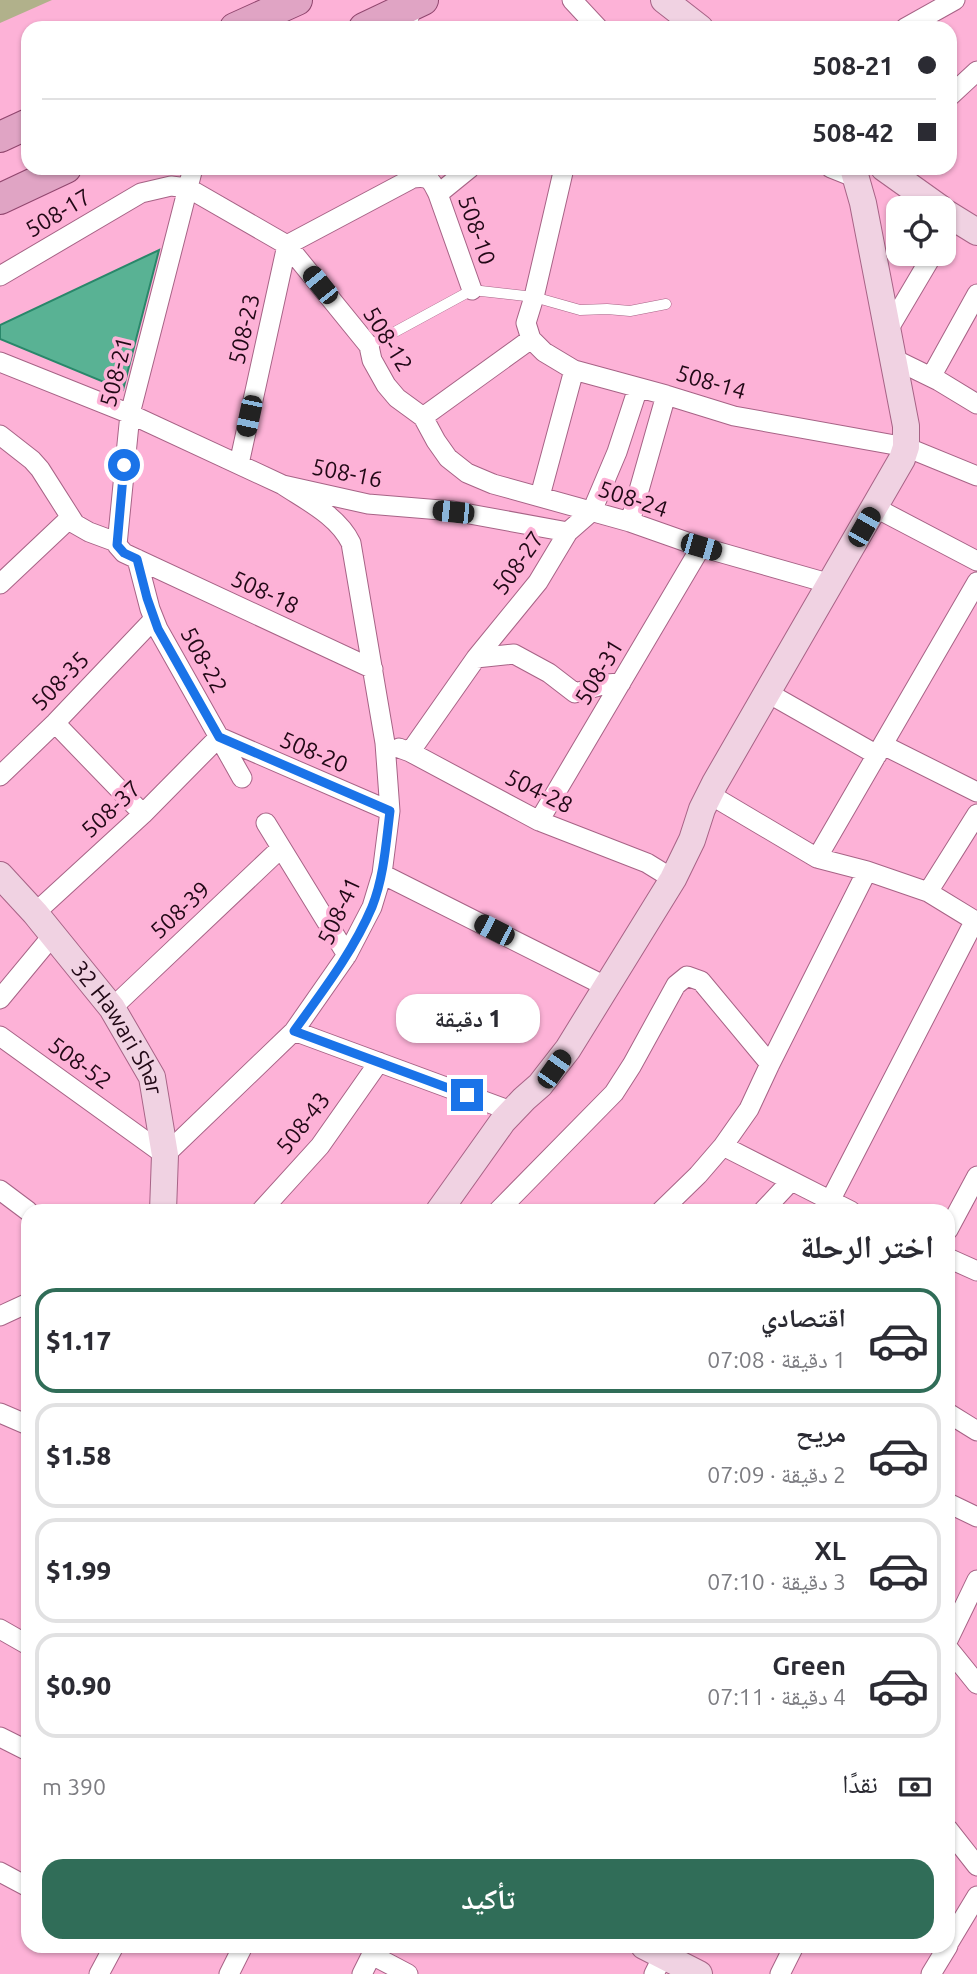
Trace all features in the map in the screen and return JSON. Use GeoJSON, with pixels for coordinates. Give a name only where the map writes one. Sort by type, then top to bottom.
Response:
{"type":"FeatureCollection","features":[{"type":"Feature","properties":{"kind":"main road"},"geometry":{"type":"LineString","coordinates":[[250,21],[297,0]]}},
{"type":"Feature","properties":{"kind":"main road"},"geometry":{"type":"LineString","coordinates":[[385,21],[418,10]]}},
{"type":"Feature","properties":{"kind":"main road"},"geometry":{"type":"LineString","coordinates":[[0,137],[21,127]]}},
{"type":"Feature","properties":{"kind":"main road"},"geometry":{"type":"LineString","coordinates":[[0,199],[51,175]]}},
{"type":"Feature","properties":{"kind":"street"},"geometry":{"type":"LineString","coordinates":[[572,0],[592,21]]}},
{"type":"Feature","properties":{"kind":"street"},"geometry":{"type":"LineString","coordinates":[[644,0],[668,21]]}},
{"type":"Feature","properties":{"kind":"street"},"geometry":{"type":"LineString","coordinates":[[664,0],[691,21]]}},
{"type":"Feature","properties":{"kind":"street"},"geometry":{"type":"LineString","coordinates":[[918,21],[955,0]]}},
{"type":"Feature","properties":{"kind":"street"},"geometry":{"type":"LineString","coordinates":[[957,90],[977,71]]}},
{"type":"Feature","properties":{"kind":"street","name":"508-21"},"geometry":{"type":"LineString","coordinates":[[116,542],[130,414],[191,175]]}},
{"type":"Feature","properties":{"kind":"street"},"geometry":{"type":"LineString","coordinates":[[438,194],[461,175]]}},
{"type":"Feature","properties":{"kind":"street"},"geometry":{"type":"LineString","coordinates":[[422,417],[528,331],[562,175]]}},
{"type":"Feature","properties":{"kind":"street"},"geometry":{"type":"LineString","coordinates":[[444,1204],[511,1111],[547,1077],[607,987],[673,879],[692,840],[709,794],[897,470],[906,447],[906,426],[855,175]]}},
{"type":"Feature","properties":{"kind":"street"},"geometry":{"type":"LineString","coordinates":[[892,175],[918,196]]}},
{"type":"Feature","properties":{"kind":"street","name":"508-10"},"geometry":{"type":"LineString","coordinates":[[287,244],[413,178],[423,177],[431,180],[438,194],[472,290]]}},
{"type":"Feature","properties":{"kind":"street","name":"508-17"},"geometry":{"type":"LineString","coordinates":[[0,276],[141,193],[171,186],[188,188]]}},
{"type":"Feature","properties":{"kind":"street","name":"508-12"},"geometry":{"type":"LineString","coordinates":[[188,188],[287,244],[369,346],[372,360],[386,386],[422,417]]}},
{"type":"Feature","properties":{"kind":"street"},"geometry":{"type":"LineString","coordinates":[[956,223],[977,232]]}},
{"type":"Feature","properties":{"kind":"street","name":"508-23"},"geometry":{"type":"LineString","coordinates":[[239,464],[287,244]]}},
{"type":"Feature","properties":{"kind":"street"},"geometry":{"type":"LineString","coordinates":[[889,332],[926,266]]}},
{"type":"Feature","properties":{"kind":"street"},"geometry":{"type":"LineString","coordinates":[[931,377],[977,294]]}},
{"type":"Feature","properties":{"kind":"street","name":"508-14"},"geometry":{"type":"LineString","coordinates":[[528,331],[544,352],[574,370],[734,416],[906,447],[977,476]]}},
{"type":"Feature","properties":{"kind":"street"},"geometry":{"type":"LineString","coordinates":[[894,359],[977,404]]}},
{"type":"Feature","properties":{"kind":"street","name":"508-16"},"geometry":{"type":"LineString","coordinates":[[0,362],[130,414],[283,485],[368,504],[453,512],[568,532]]}},
{"type":"Feature","properties":{"kind":"street","name":"508-27"},"geometry":{"type":"LineString","coordinates":[[540,496],[574,370]]}},
{"type":"Feature","properties":{"kind":"street","name":"508-27"},"geometry":{"type":"LineString","coordinates":[[410,752],[476,658],[538,582],[568,532],[592,511],[617,452],[638,388]]}},
{"type":"Feature","properties":{"kind":"street"},"geometry":{"type":"LineString","coordinates":[[630,522],[666,395]]}},
{"type":"Feature","properties":{"kind":"street","name":"508-24"},"geometry":{"type":"LineString","coordinates":[[422,417],[448,458],[467,473],[493,484],[630,522],[701,547],[831,584]]}},
{"type":"Feature","properties":{"kind":"street"},"geometry":{"type":"LineString","coordinates":[[0,435],[40,469],[70,518],[81,528],[116,542],[121,551],[137,559]]}},
{"type":"Feature","properties":{"kind":"street","name":"508-41"},"geometry":{"type":"LineString","coordinates":[[164,1155],[294,1031],[347,955],[372,907],[382,874],[390,811],[385,743],[354,556],[345,530],[335,520],[283,485]]}},
{"type":"Feature","properties":{"kind":"street"},"geometry":{"type":"LineString","coordinates":[[876,508],[977,561]]}},
{"type":"Feature","properties":{"kind":"street"},"geometry":{"type":"LineString","coordinates":[[0,584],[70,518]]}},
{"type":"Feature","properties":{"kind":"street","name":"508-31"},"geometry":{"type":"LineString","coordinates":[[539,821],[701,547]]}},
{"type":"Feature","properties":{"kind":"street","name":"508-18"},"geometry":{"type":"LineString","coordinates":[[137,559],[373,669]]}},
{"type":"Feature","properties":{"kind":"street","name":"508-22"},"geometry":{"type":"LineString","coordinates":[[137,559],[154,620],[242,778]]}},
{"type":"Feature","properties":{"kind":"street"},"geometry":{"type":"LineString","coordinates":[[817,858],[977,582]]}},
{"type":"Feature","properties":{"kind":"street","name":"508-35"},"geometry":{"type":"LineString","coordinates":[[0,776],[154,620]]}},
{"type":"Feature","properties":{"kind":"street"},"geometry":{"type":"LineString","coordinates":[[476,658],[514,654],[549,673],[575,693],[621,682]]}},
{"type":"Feature","properties":{"kind":"street"},"geometry":{"type":"LineString","coordinates":[[768,694],[880,750],[977,792]]}},
{"type":"Feature","properties":{"kind":"street"},"geometry":{"type":"LineString","coordinates":[[55,723],[143,814]]}},
{"type":"Feature","properties":{"kind":"street","name":"508-20"},"geometry":{"type":"LineString","coordinates":[[219,737],[390,811]]}},
{"type":"Feature","properties":{"kind":"street","name":"508-37"},"geometry":{"type":"LineString","coordinates":[[35,913],[143,814],[219,737]]}},
{"type":"Feature","properties":{"kind":"street","name":"504-28"},"geometry":{"type":"LineString","coordinates":[[385,743],[410,752],[539,821],[648,863],[673,879]]}},
{"type":"Feature","properties":{"kind":"street"},"geometry":{"type":"LineString","coordinates":[[709,794],[817,858],[867,871],[928,892],[976,921],[830,1200]]}},
{"type":"Feature","properties":{"kind":"street"},"geometry":{"type":"LineString","coordinates":[[928,892],[977,814]]}},
{"type":"Feature","properties":{"kind":"street"},"geometry":{"type":"LineString","coordinates":[[266,823],[347,955]]}},
{"type":"Feature","properties":{"kind":"street","name":"508-39"},"geometry":{"type":"LineString","coordinates":[[112,1008],[281,848]]}},
{"type":"Feature","properties":{"kind":"street"},"geometry":{"type":"LineString","coordinates":[[668,1204],[723,1146],[749,1109],[867,871]]}},
{"type":"Feature","properties":{"kind":"street"},"geometry":{"type":"LineString","coordinates":[[382,874],[607,987]]}},
{"type":"Feature","properties":{"kind":"street","name":"32 Hawari Shar"},"geometry":{"type":"LineString","coordinates":[[0,875],[35,913],[112,1008],[152,1077],[164,1155],[163,1204]]}},
{"type":"Feature","properties":{"kind":"street"},"geometry":{"type":"LineString","coordinates":[[0,999],[53,935]]}},
{"type":"Feature","properties":{"kind":"street"},"geometry":{"type":"LineString","coordinates":[[505,1204],[614,1093],[676,985],[687,975],[701,981],[769,1064]]}},
{"type":"Feature","properties":{"kind":"street"},"geometry":{"type":"LineString","coordinates":[[294,1031],[511,1111]]}},
{"type":"Feature","properties":{"kind":"street","name":"508-52"},"geometry":{"type":"LineString","coordinates":[[0,1036],[164,1155]]}},
{"type":"Feature","properties":{"kind":"street","name":"508-43"},"geometry":{"type":"LineString","coordinates":[[267,1204],[320,1146],[379,1062]]}},
{"type":"Feature","properties":{"kind":"street"},"geometry":{"type":"LineString","coordinates":[[723,1146],[838,1204]]}},
{"type":"Feature","properties":{"kind":"street"},"geometry":{"type":"LineString","coordinates":[[955,1217],[977,1176]]}},
{"type":"Feature","properties":{"kind":"street"},"geometry":{"type":"LineString","coordinates":[[770,1204],[791,1181]]}},
{"type":"Feature","properties":{"kind":"street"},"geometry":{"type":"LineString","coordinates":[[0,1190],[21,1206]]}},
{"type":"Feature","properties":{"kind":"street"},"geometry":{"type":"LineString","coordinates":[[955,1261],[977,1271]]}},
{"type":"Feature","properties":{"kind":"street"},"geometry":{"type":"LineString","coordinates":[[0,1316],[21,1306]]}},
{"type":"Feature","properties":{"kind":"street"},"geometry":{"type":"LineString","coordinates":[[0,1413],[21,1422]]}},
{"type":"Feature","properties":{"kind":"street"},"geometry":{"type":"LineString","coordinates":[[955,1417],[977,1431]]}},
{"type":"Feature","properties":{"kind":"street"},"geometry":{"type":"LineString","coordinates":[[955,1506],[977,1517]]}},
{"type":"Feature","properties":{"kind":"street"},"geometry":{"type":"LineString","coordinates":[[955,1626],[977,1580]]}},
{"type":"Feature","properties":{"kind":"street"},"geometry":{"type":"LineString","coordinates":[[0,1629],[21,1641]]}},
{"type":"Feature","properties":{"kind":"street"},"geometry":{"type":"LineString","coordinates":[[955,1657],[977,1684]]}},
{"type":"Feature","properties":{"kind":"street"},"geometry":{"type":"LineString","coordinates":[[0,1737],[21,1748]]}},
{"type":"Feature","properties":{"kind":"street"},"geometry":{"type":"LineString","coordinates":[[955,1838],[977,1866]]}},
{"type":"Feature","properties":{"kind":"street"},"geometry":{"type":"LineString","coordinates":[[0,1872],[21,1882]]}},
{"type":"Feature","properties":{"kind":"street"},"geometry":{"type":"LineString","coordinates":[[955,1933],[977,1896]]}},
{"type":"Feature","properties":{"kind":"street"},"geometry":{"type":"LineString","coordinates":[[99,1974],[110,1953]]}},
{"type":"Feature","properties":{"kind":"street"},"geometry":{"type":"LineString","coordinates":[[229,1974],[240,1953]]}},
{"type":"Feature","properties":{"kind":"street"},"geometry":{"type":"LineString","coordinates":[[362,1974],[373,1953]]}},
{"type":"Feature","properties":{"kind":"street"},"geometry":{"type":"LineString","coordinates":[[377,1953],[408,1974]]}},
{"type":"Feature","properties":{"kind":"street"},"geometry":{"type":"LineString","coordinates":[[780,1974],[790,1953]]}},
{"type":"Feature","properties":{"kind":"street"},"geometry":{"type":"LineString","coordinates":[[931,1974],[943,1953]]}},
{"type":"Feature","properties":{"kind":"street"},"geometry":{"type":"LineString","coordinates":[[654,1959],[699,1974]]}},
{"type":"Feature","properties":{"kind":"lane"},"geometry":{"type":"LineString","coordinates":[[369,346],[472,290],[534,297],[580,310],[631,311],[666,304]]}},
{"type":"Feature","properties":{"kind":"green space"},"geometry":{"type":"Polygon","coordinates":[[[0,0],[52,0],[0,23],[0,0]]]}},
{"type":"Feature","properties":{"kind":"building"},"geometry":{"type":"Polygon","coordinates":[[[159,250],[123,390],[0,339],[0,325],[159,250]]]}},
{"type":"Feature","properties":{"kind":"route"},"geometry":{"type":"LineString","coordinates":[[124,465],[117,545],[121,551],[137,559],[158,629],[219,737],[390,811],[382,874],[372,907],[347,955],[294,1031],[467,1095]]}}]}
